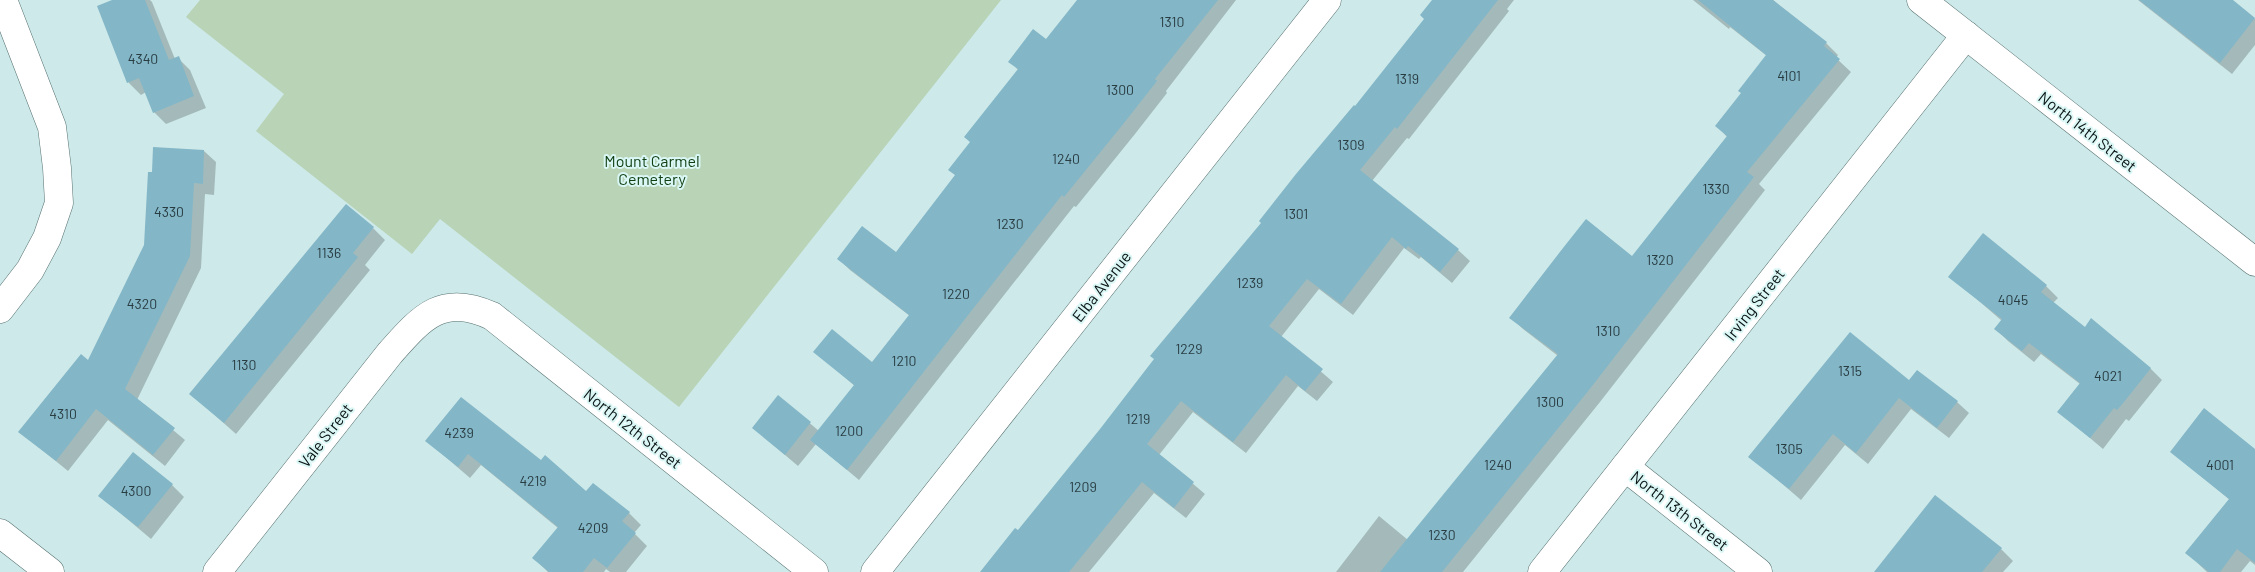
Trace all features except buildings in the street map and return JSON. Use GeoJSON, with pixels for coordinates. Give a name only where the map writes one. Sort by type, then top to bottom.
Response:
{"type":"FeatureCollection","features":[{"type":"Feature","properties":{"kind":"street"},"geometry":{"type":"LineString","coordinates":[[0,309],[30,270],[48,238],[58,203],[57,168],[52,127],[3,0]]}},
{"type":"Feature","properties":{"kind":"street","name":"Elba Avenue"},"geometry":{"type":"LineString","coordinates":[[875,572],[1326,0]]}},
{"type":"Feature","properties":{"kind":"street","name":"North 14th Street"},"geometry":{"type":"LineString","coordinates":[[1921,0],[2255,262]]}},
{"type":"Feature","properties":{"kind":"street","name":"Irving Street"},"geometry":{"type":"LineString","coordinates":[[1542,572],[1966,35]]}},
{"type":"Feature","properties":{"kind":"street","name":"North 12th Street"},"geometry":{"type":"LineString","coordinates":[[443,308],[460,306],[477,309],[492,316],[814,572]]}},
{"type":"Feature","properties":{"kind":"street","name":"Vale Street"},"geometry":{"type":"LineString","coordinates":[[217,572],[390,353],[416,323],[428,314],[443,308]]}},
{"type":"Feature","properties":{"kind":"street","name":"North 13th Street"},"geometry":{"type":"LineString","coordinates":[[1625,467],[1758,572]]}},
{"type":"Feature","properties":{"kind":"street"},"geometry":{"type":"LineString","coordinates":[[0,533],[50,572]]}},
{"type":"Feature","properties":{"kind":"green space","name":"Mount Carmel Cemetery"},"geometry":{"type":"Polygon","coordinates":[[[200,0],[1001,0],[679,407],[440,219],[412,254],[256,131],[284,94],[186,17],[200,0]]]}}]}
